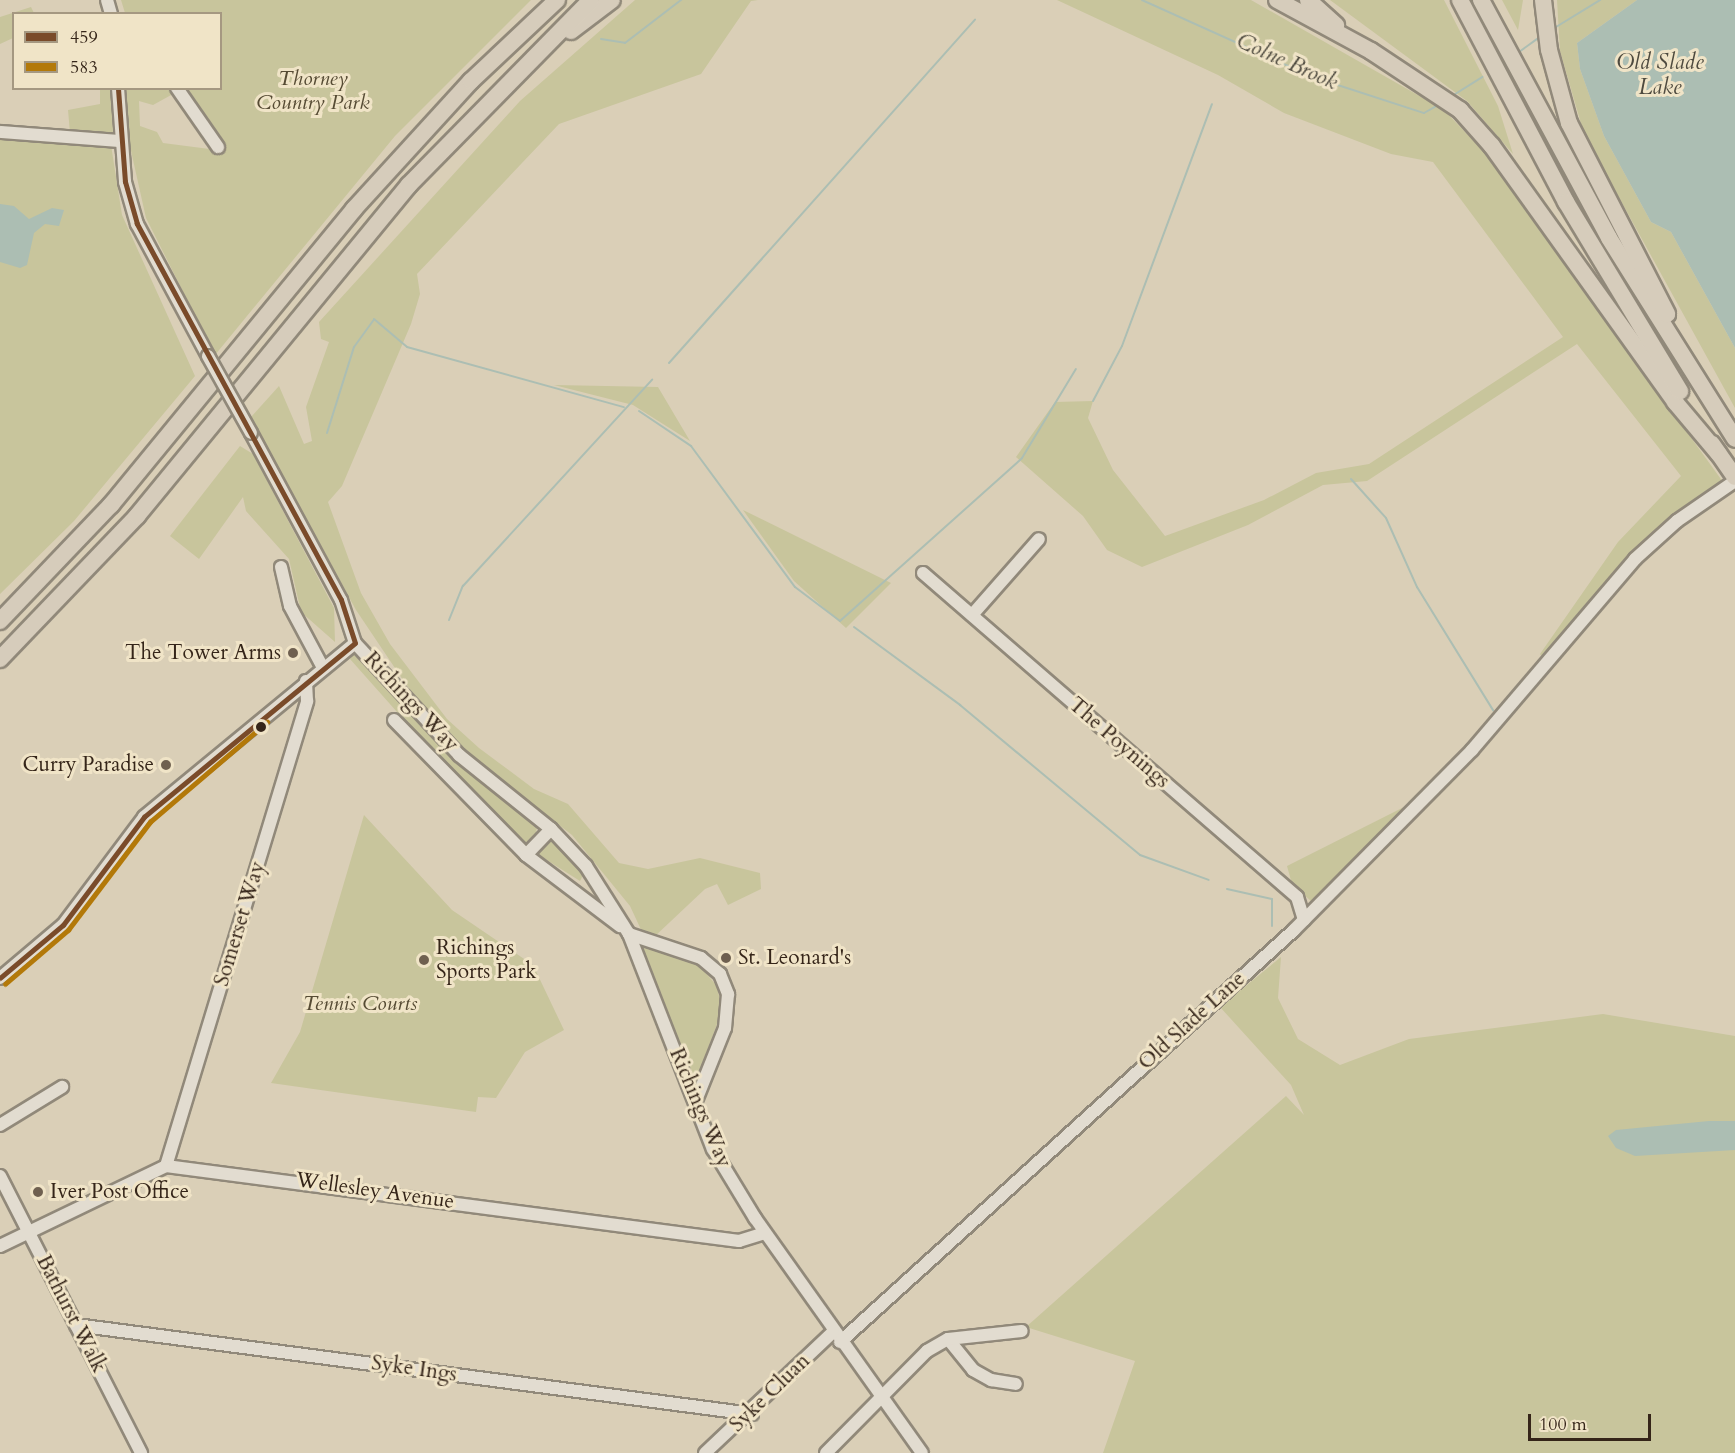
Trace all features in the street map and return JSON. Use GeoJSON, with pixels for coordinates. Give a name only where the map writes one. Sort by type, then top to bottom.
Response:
{"type":"FeatureCollection","features":[{"type":"Feature","properties":{"kind":"highway"},"geometry":{"type":"LineString","coordinates":[[0,621],[111,505],[384,176],[557,0]]}},
{"type":"Feature","properties":{"kind":"highway"},"geometry":{"type":"LineString","coordinates":[[0,659],[137,516],[409,185],[591,0]]}},
{"type":"Feature","properties":{"kind":"highway"},"geometry":{"type":"LineString","coordinates":[[545,48],[612,0]]}},
{"type":"Feature","properties":{"kind":"highway"},"geometry":{"type":"LineString","coordinates":[[1277,0],[1371,51],[1432,88],[1476,127],[1675,402],[1718,453]]}},
{"type":"Feature","properties":{"kind":"highway"},"geometry":{"type":"LineString","coordinates":[[1308,0],[1371,51]]}},
{"type":"Feature","properties":{"kind":"highway"},"geometry":{"type":"LineString","coordinates":[[1460,0],[1576,221],[1735,479]]}},
{"type":"Feature","properties":{"kind":"highway"},"geometry":{"type":"LineString","coordinates":[[1481,0],[1608,238],[1735,439]]}},
{"type":"Feature","properties":{"kind":"highway"},"geometry":{"type":"LineString","coordinates":[[1543,0],[1557,86],[1579,148],[1735,439]]}},
{"type":"Feature","properties":{"kind":"street"},"geometry":{"type":"LineString","coordinates":[[0,978],[63,925],[144,818],[322,666],[355,643],[341,600],[136,224],[119,141],[118,90]]}},
{"type":"Feature","properties":{"kind":"street"},"geometry":{"type":"LineString","coordinates":[[178,90],[218,147]]}},
{"type":"Feature","properties":{"kind":"street"},"geometry":{"type":"LineString","coordinates":[[0,132],[119,141]]}},
{"type":"Feature","properties":{"kind":"street","name":"Old Slade Lane"},"geometry":{"type":"LineString","coordinates":[[837,1337],[1304,920],[1529,684],[1635,559],[1735,479]]}},
{"type":"Feature","properties":{"kind":"street"},"geometry":{"type":"LineString","coordinates":[[972,615],[1039,539]]}},
{"type":"Feature","properties":{"kind":"street"},"geometry":{"type":"LineString","coordinates":[[281,567],[290,606],[322,666]]}},
{"type":"Feature","properties":{"kind":"street","name":"The Poynings"},"geometry":{"type":"LineString","coordinates":[[923,573],[1297,897],[1304,920]]}},
{"type":"Feature","properties":{"kind":"street","name":"Richings Way"},"geometry":{"type":"LineString","coordinates":[[355,643],[459,755],[551,829],[585,866],[628,933],[713,1149],[765,1233],[879,1396],[922,1453]]}},
{"type":"Feature","properties":{"kind":"street","name":"Somerset Way"},"geometry":{"type":"LineString","coordinates":[[166,1166],[307,701],[306,681]]}},
{"type":"Feature","properties":{"kind":"street","name":"Richings Way"},"geometry":{"type":"LineString","coordinates":[[393,720],[526,855],[628,933]]}},
{"type":"Feature","properties":{"kind":"street"},"geometry":{"type":"LineString","coordinates":[[526,855],[551,829]]}},
{"type":"Feature","properties":{"kind":"street"},"geometry":{"type":"LineString","coordinates":[[628,933],[701,958],[720,974],[728,994],[725,1028],[695,1103]]}},
{"type":"Feature","properties":{"kind":"street"},"geometry":{"type":"LineString","coordinates":[[0,1125],[62,1087]]}},
{"type":"Feature","properties":{"kind":"street"},"geometry":{"type":"LineString","coordinates":[[0,1246],[166,1166]]}},
{"type":"Feature","properties":{"kind":"street","name":"Wellesley Avenue"},"geometry":{"type":"LineString","coordinates":[[166,1166],[740,1241],[765,1233]]}},
{"type":"Feature","properties":{"kind":"street","name":"Bathurst Walk"},"geometry":{"type":"LineString","coordinates":[[0,1176],[141,1453]]}},
{"type":"Feature","properties":{"kind":"street","name":"Syke Ings"},"geometry":{"type":"LineString","coordinates":[[76,1325],[752,1414]]}},
{"type":"Feature","properties":{"kind":"street"},"geometry":{"type":"LineString","coordinates":[[826,1453],[879,1396],[948,1339],[1022,1330]]}},
{"type":"Feature","properties":{"kind":"street","name":"Syke Cluan"},"geometry":{"type":"LineString","coordinates":[[705,1453],[837,1337]]}},
{"type":"Feature","properties":{"kind":"street"},"geometry":{"type":"LineString","coordinates":[[948,1339],[973,1370],[991,1380],[1016,1384]]}},
{"type":"Feature","properties":{"kind":"green space","name":"Thorney Country Park"},"geometry":{"type":"Polygon","coordinates":[[[121,0],[531,0],[395,136],[215,355],[146,218],[129,142],[126,90],[170,90],[173,94],[153,105],[139,101],[140,126],[157,132],[163,143],[225,151],[186,90],[222,90],[222,12],[125,12],[121,0]]]}},
{"type":"Feature","properties":{"kind":"green space"},"geometry":{"type":"Polygon","coordinates":[[[635,0],[758,0],[751,1],[701,74],[559,124],[417,274],[420,294],[411,324],[342,486],[328,502],[361,593],[390,644],[447,719],[479,748],[534,789],[568,804],[619,863],[648,869],[700,858],[760,873],[761,889],[728,905],[717,884],[705,889],[653,938],[644,936],[630,906],[572,835],[461,750],[407,686],[356,610],[251,417],[279,386],[304,444],[312,441],[306,407],[329,342],[321,339],[319,322],[520,101],[635,0]]]}},
{"type":"Feature","properties":{"kind":"green space"},"geometry":{"type":"Polygon","coordinates":[[[1057,0],[1251,0],[1444,110],[1487,155],[1723,482],[1666,522],[1543,659],[1540,654],[1618,542],[1681,476],[1577,344],[1367,481],[1323,485],[1248,525],[1142,567],[1107,550],[1083,516],[1016,457],[1055,402],[1093,401],[1088,418],[1113,470],[1165,536],[1264,500],[1316,473],[1369,464],[1563,337],[1433,162],[1391,154],[1284,113],[1218,75],[1057,0]]]}},
{"type":"Feature","properties":{"kind":"green space"},"geometry":{"type":"Polygon","coordinates":[[[1330,0],[1444,0],[1498,106],[1513,154],[1467,101],[1330,0]]]}},
{"type":"Feature","properties":{"kind":"green space"},"geometry":{"type":"Polygon","coordinates":[[[1502,0],[1523,0],[1518,30],[1502,0]]]}},
{"type":"Feature","properties":{"kind":"green space"},"geometry":{"type":"Polygon","coordinates":[[[1557,0],[1637,0],[1577,43],[1580,69],[1604,136],[1651,222],[1671,232],[1735,348],[1735,408],[1584,134],[1560,51],[1557,0]]]}},
{"type":"Feature","properties":{"kind":"green space"},"geometry":{"type":"Polygon","coordinates":[[[31,7],[34,12],[16,12],[31,7]]]}},
{"type":"Feature","properties":{"kind":"green space"},"geometry":{"type":"Polygon","coordinates":[[[12,13],[12,38],[0,44],[0,17],[12,13]]]}},
{"type":"Feature","properties":{"kind":"green space"},"geometry":{"type":"Polygon","coordinates":[[[100,90],[112,90],[113,136],[70,133],[68,110],[100,104],[100,90]]]}},
{"type":"Feature","properties":{"kind":"green space"},"geometry":{"type":"Polygon","coordinates":[[[0,139],[111,145],[122,215],[195,376],[74,521],[0,594],[0,139]]]}},
{"type":"Feature","properties":{"kind":"green space"},"geometry":{"type":"Polygon","coordinates":[[[554,385],[658,387],[690,441],[633,405],[554,385]]]}},
{"type":"Feature","properties":{"kind":"green space"},"geometry":{"type":"Polygon","coordinates":[[[240,446],[253,454],[334,608],[335,642],[301,612],[289,559],[246,511],[243,497],[199,559],[170,536],[240,446]]]}},
{"type":"Feature","properties":{"kind":"green space"},"geometry":{"type":"Polygon","coordinates":[[[743,510],[891,583],[846,628],[794,581],[743,510]]]}},
{"type":"Feature","properties":{"kind":"green space"},"geometry":{"type":"Polygon","coordinates":[[[356,648],[400,703],[537,824],[536,837],[522,844],[429,748],[350,659],[356,648]]]}},
{"type":"Feature","properties":{"kind":"green space"},"geometry":{"type":"Polygon","coordinates":[[[1404,807],[1318,899],[1311,901],[1292,884],[1287,866],[1404,807]]]}},
{"type":"Feature","properties":{"kind":"green space","name":"Richings Sports Park"},"geometry":{"type":"Polygon","coordinates":[[[364,815],[452,910],[533,965],[564,1030],[525,1052],[496,1098],[478,1097],[476,1112],[271,1083],[300,1032],[364,815]]]}},
{"type":"Feature","properties":{"kind":"green space"},"geometry":{"type":"Polygon","coordinates":[[[549,835],[585,871],[580,881],[534,852],[549,835]]]}},
{"type":"Feature","properties":{"kind":"green space"},"geometry":{"type":"Polygon","coordinates":[[[638,942],[698,964],[717,986],[722,1011],[694,1085],[638,942]]]}},
{"type":"Feature","properties":{"kind":"green space"},"geometry":{"type":"Polygon","coordinates":[[[1281,957],[1278,998],[1298,1039],[1340,1065],[1409,1039],[1603,1014],[1735,1036],[1735,1453],[1103,1453],[1135,1361],[1026,1327],[1286,1096],[1304,1115],[1291,1085],[1220,1007],[1281,957]]]}},
{"type":"Feature","properties":{"kind":"water","name":"Old Slade Lake"},"geometry":{"type":"Polygon","coordinates":[[[1637,0],[1735,0],[1735,348],[1671,232],[1651,222],[1604,136],[1580,69],[1577,43],[1637,0]]]}},
{"type":"Feature","properties":{"kind":"water"},"geometry":{"type":"Polygon","coordinates":[[[0,204],[14,206],[29,219],[52,208],[64,210],[59,226],[45,224],[34,233],[27,265],[20,268],[0,262],[0,204]]]}},
{"type":"Feature","properties":{"kind":"water"},"geometry":{"type":"Polygon","coordinates":[[[1709,1121],[1735,1121],[1735,1150],[1635,1156],[1616,1148],[1608,1136],[1616,1130],[1709,1121]]]}},
{"type":"Feature","properties":{"kind":"waterway","name":"Colne Brook"},"geometry":{"type":"LineString","coordinates":[[601,39],[625,43],[681,0]]}},
{"type":"Feature","properties":{"kind":"waterway","name":"Colne Brook"},"geometry":{"type":"LineString","coordinates":[[1142,0],[1310,76],[1424,113],[1435,107]]}},
{"type":"Feature","properties":{"kind":"waterway","name":"Colne Brook"},"geometry":{"type":"LineString","coordinates":[[1556,27],[1600,0]]}},
{"type":"Feature","properties":{"kind":"waterway"},"geometry":{"type":"LineString","coordinates":[[669,363],[975,19]]}},
{"type":"Feature","properties":{"kind":"waterway","name":"Colne Brook"},"geometry":{"type":"LineString","coordinates":[[1519,52],[1537,39]]}},
{"type":"Feature","properties":{"kind":"waterway","name":"Colne Brook"},"geometry":{"type":"LineString","coordinates":[[1452,96],[1483,77]]}},
{"type":"Feature","properties":{"kind":"waterway"},"geometry":{"type":"LineString","coordinates":[[1093,401],[1122,346],[1212,104]]}},
{"type":"Feature","properties":{"kind":"waterway"},"geometry":{"type":"LineString","coordinates":[[327,433],[354,347],[374,319],[407,347],[624,407]]}},
{"type":"Feature","properties":{"kind":"waterway"},"geometry":{"type":"LineString","coordinates":[[639,411],[691,446],[795,587],[840,621],[1022,458],[1076,369]]}},
{"type":"Feature","properties":{"kind":"waterway"},"geometry":{"type":"LineString","coordinates":[[449,620],[463,586],[652,380]]}},
{"type":"Feature","properties":{"kind":"waterway"},"geometry":{"type":"LineString","coordinates":[[1351,479],[1386,518],[1417,587],[1493,710]]}},
{"type":"Feature","properties":{"kind":"waterway"},"geometry":{"type":"LineString","coordinates":[[854,627],[960,705],[1140,855],[1209,880]]}},
{"type":"Feature","properties":{"kind":"waterway"},"geometry":{"type":"LineString","coordinates":[[1227,889],[1272,899],[1272,926]]}},
{"type":"Feature","properties":{"kind":"transit line","name":"459"},"geometry":{"type":"LineString","coordinates":[[0,978],[63,925],[144,817],[355,643],[341,600],[137,224],[125,182],[118,90]]}},
{"type":"Feature","properties":{"kind":"transit line","name":"583"},"geometry":{"type":"LineString","coordinates":[[5,984],[68,930],[150,822],[267,722]]}},
{"type":"Feature","properties":{"kind":"place","name":"The Tower Arms"},"geometry":{"type":"Point","coordinates":[293,653]}},
{"type":"Feature","properties":{"kind":"place","name":"Curry Paradise"},"geometry":{"type":"Point","coordinates":[166,765]}},
{"type":"Feature","properties":{"kind":"place","name":"St. Leonard's"},"geometry":{"type":"Point","coordinates":[726,958]}},
{"type":"Feature","properties":{"kind":"place","name":"Richings Sports Park"},"geometry":{"type":"Point","coordinates":[424,960]}},
{"type":"Feature","properties":{"kind":"place","name":"Iver Post Office"},"geometry":{"type":"Point","coordinates":[38,1192]}},
{"type":"Feature","properties":{"kind":"park label","name":"Tennis Courts"},"geometry":{"type":"Point","coordinates":[360,1004]}}]}
